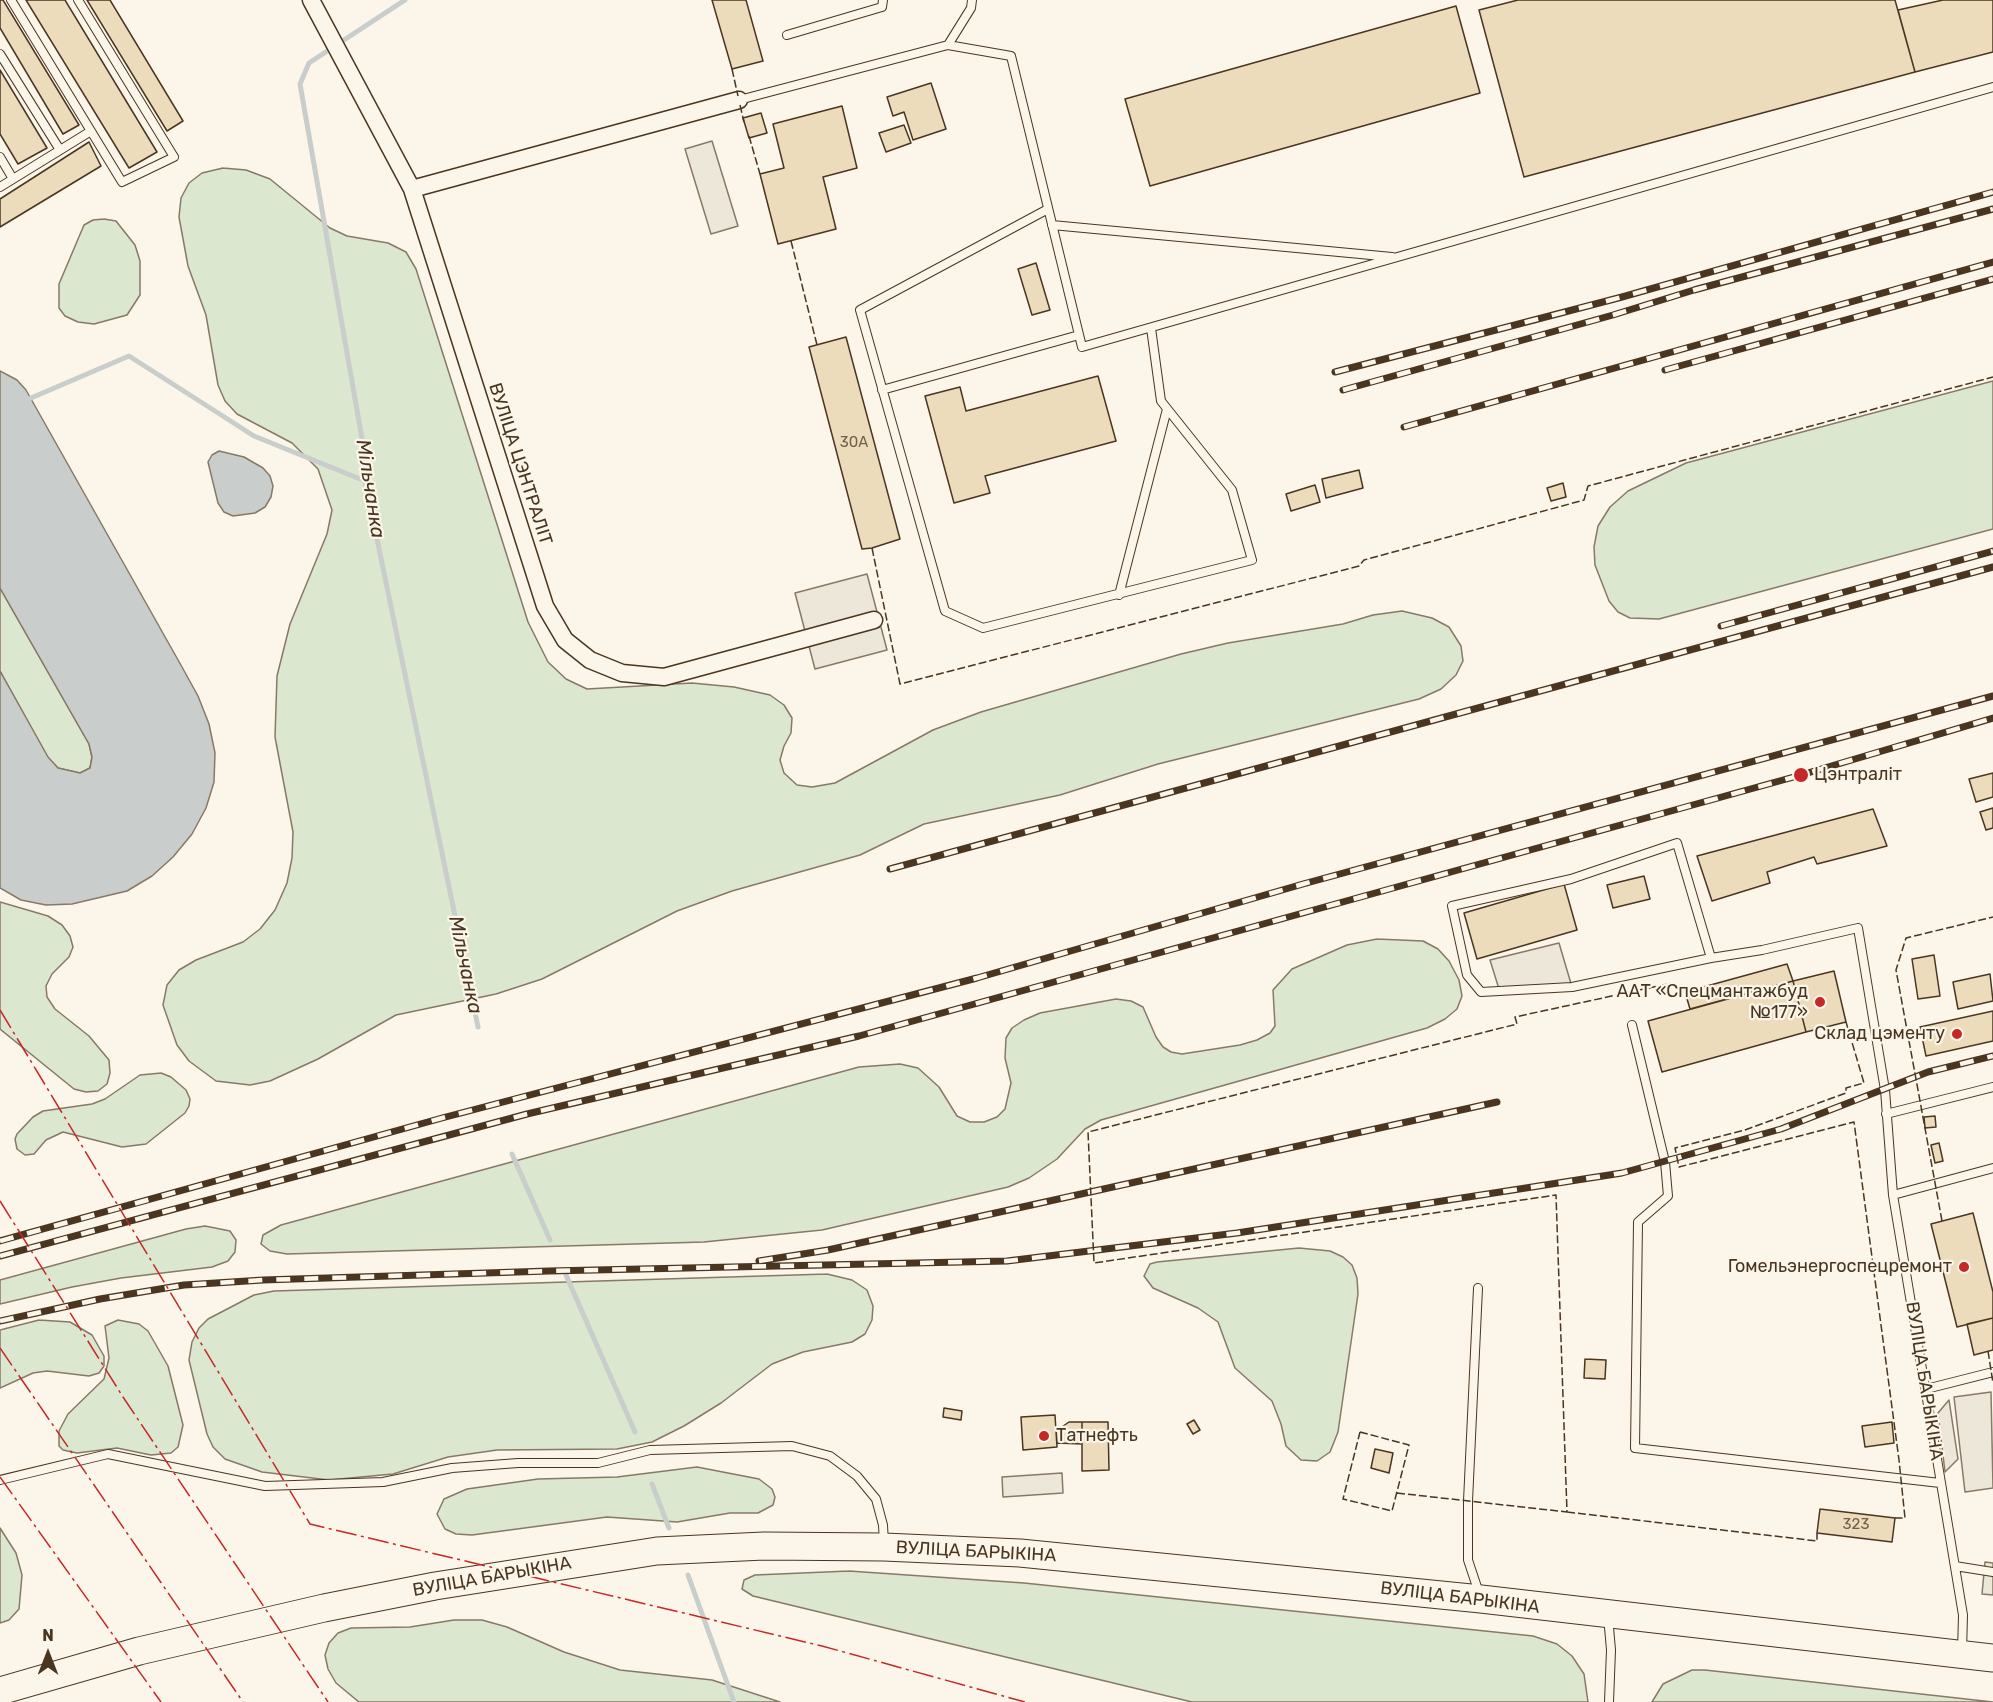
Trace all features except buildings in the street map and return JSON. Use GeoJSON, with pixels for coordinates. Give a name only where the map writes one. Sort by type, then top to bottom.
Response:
{"type":"FeatureCollection","features":[{"type":"Feature","properties":{"kind":"main road","name":"ВУЛІЦА БАРЫКІНА"},"geometry":{"type":"LineString","coordinates":[[0,1691],[139,1651],[324,1608],[536,1568],[699,1548],[884,1547],[1020,1553],[1481,1599],[1608,1616],[1993,1658]]}},
{"type":"Feature","properties":{"kind":"street","name":"ВУЛІЦА ЦЭНТРАЛІТ"},"geometry":{"type":"LineString","coordinates":[[312,2],[412,189],[545,606],[565,640],[590,660],[622,673],[664,677],[874,620]]}},
{"type":"Feature","properties":{"kind":"street"},"geometry":{"type":"LineString","coordinates":[[412,189],[739,100]]}},
{"type":"Feature","properties":{"kind":"lane"},"geometry":{"type":"LineString","coordinates":[[11,0],[122,182],[174,157],[78,0]]}},
{"type":"Feature","properties":{"kind":"lane"},"geometry":{"type":"LineString","coordinates":[[788,35],[882,7],[883,0]]}},
{"type":"Feature","properties":{"kind":"lane"},"geometry":{"type":"LineString","coordinates":[[948,45],[971,8],[972,0]]}},
{"type":"Feature","properties":{"kind":"lane"},"geometry":{"type":"LineString","coordinates":[[739,100],[948,45],[1011,56],[1082,347],[1993,87]]}},
{"type":"Feature","properties":{"kind":"lane"},"geometry":{"type":"LineString","coordinates":[[0,54],[60,150]]}},
{"type":"Feature","properties":{"kind":"lane"},"geometry":{"type":"LineString","coordinates":[[0,187],[91,131]]}},
{"type":"Feature","properties":{"kind":"lane"},"geometry":{"type":"LineString","coordinates":[[0,156],[13,179]]}},
{"type":"Feature","properties":{"kind":"lane"},"geometry":{"type":"LineString","coordinates":[[1048,209],[860,310],[945,611],[983,628],[1252,560],[1232,490],[1161,401],[1151,328]]}},
{"type":"Feature","properties":{"kind":"lane"},"geometry":{"type":"LineString","coordinates":[[1052,225],[1397,257]]}},
{"type":"Feature","properties":{"kind":"lane"},"geometry":{"type":"LineString","coordinates":[[882,390],[1079,335]]}},
{"type":"Feature","properties":{"kind":"lane"},"geometry":{"type":"LineString","coordinates":[[1119,595],[1167,408]]}},
{"type":"Feature","properties":{"kind":"lane"},"geometry":{"type":"LineString","coordinates":[[1677,843],[1711,958],[1572,987],[1481,992],[1467,975],[1452,906],[1570,879],[1677,843]]}},
{"type":"Feature","properties":{"kind":"lane","name":"ВУЛІЦА БАРЫКІНА"},"geometry":{"type":"LineString","coordinates":[[1711,958],[1762,950],[1858,928],[1885,1090],[1893,1195],[1963,1615],[1962,1655]]}},
{"type":"Feature","properties":{"kind":"lane"},"geometry":{"type":"LineString","coordinates":[[1632,1025],[1665,1162],[1668,1196],[1638,1222],[1635,1448],[1940,1483]]}},
{"type":"Feature","properties":{"kind":"lane"},"geometry":{"type":"LineString","coordinates":[[1886,1114],[1993,1088]]}},
{"type":"Feature","properties":{"kind":"lane"},"geometry":{"type":"LineString","coordinates":[[1893,1195],[1993,1168]]}},
{"type":"Feature","properties":{"kind":"lane"},"geometry":{"type":"LineString","coordinates":[[1478,1288],[1468,1501],[1468,1560],[1481,1599]]}},
{"type":"Feature","properties":{"kind":"lane"},"geometry":{"type":"LineString","coordinates":[[1926,1389],[1993,1372]]}},
{"type":"Feature","properties":{"kind":"lane"},"geometry":{"type":"LineString","coordinates":[[0,1480],[108,1454],[265,1486],[384,1482],[452,1468],[518,1463],[598,1463],[650,1450],[792,1446],[830,1456],[857,1476],[876,1499],[883,1525],[884,1547]]}},
{"type":"Feature","properties":{"kind":"lane"},"geometry":{"type":"LineString","coordinates":[[1955,1566],[1993,1572]]}},
{"type":"Feature","properties":{"kind":"lane"},"geometry":{"type":"LineString","coordinates":[[1608,1616],[1611,1650],[1609,1702]]}},
{"type":"Feature","properties":{"kind":"green space"},"geometry":{"type":"Polygon","coordinates":[[[223,168],[246,170],[270,179],[330,228],[347,236],[388,243],[406,252],[416,269],[528,622],[548,662],[566,679],[587,689],[692,683],[734,687],[770,695],[784,705],[792,718],[791,733],[780,760],[784,773],[797,785],[812,787],[835,783],[933,730],[981,712],[1181,654],[1228,643],[1343,624],[1373,615],[1402,611],[1432,618],[1449,627],[1461,646],[1463,661],[1456,675],[1441,689],[1419,699],[1158,764],[1060,795],[924,824],[860,855],[732,891],[677,911],[542,979],[496,994],[396,1015],[318,1059],[270,1081],[250,1085],[216,1081],[189,1061],[177,1045],[163,1005],[167,985],[179,970],[196,960],[243,942],[260,929],[275,910],[287,883],[292,858],[293,832],[275,737],[277,676],[290,624],[327,534],[332,510],[318,469],[292,443],[237,414],[225,401],[218,385],[206,315],[188,266],[179,217],[181,198],[189,183],[202,173],[223,168]]]}},
{"type":"Feature","properties":{"kind":"green space"},"geometry":{"type":"Polygon","coordinates":[[[93,220],[116,221],[135,245],[140,261],[140,295],[127,315],[94,324],[78,322],[65,316],[59,308],[59,284],[84,225],[93,220]]]}},
{"type":"Feature","properties":{"kind":"green space"},"geometry":{"type":"Polygon","coordinates":[[[1993,381],[1993,529],[1659,619],[1630,618],[1618,612],[1609,601],[1595,565],[1594,547],[1598,526],[1610,507],[1628,491],[1686,463],[1993,381]]]}},
{"type":"Feature","properties":{"kind":"green space"},"geometry":{"type":"Polygon","coordinates":[[[0,588],[89,744],[92,757],[90,768],[80,773],[58,768],[48,758],[0,671],[0,588]]]}},
{"type":"Feature","properties":{"kind":"green space"},"geometry":{"type":"Polygon","coordinates":[[[0,902],[48,916],[62,925],[70,936],[73,947],[69,957],[52,974],[46,986],[47,997],[55,1009],[89,1036],[109,1060],[110,1073],[107,1084],[98,1091],[86,1092],[74,1089],[0,1029],[0,902]]]}},
{"type":"Feature","properties":{"kind":"green space"},"geometry":{"type":"Polygon","coordinates":[[[1377,939],[1423,941],[1438,949],[1449,961],[1459,980],[1462,996],[1457,1009],[1445,1019],[1427,1028],[1101,1120],[1085,1129],[1057,1159],[1029,1178],[1008,1187],[822,1230],[704,1242],[287,1254],[270,1251],[261,1244],[263,1235],[281,1225],[859,1067],[900,1064],[918,1068],[939,1087],[957,1116],[970,1122],[984,1122],[997,1117],[1005,1109],[1011,1083],[1005,1058],[1006,1038],[1012,1028],[1024,1020],[1040,1013],[1116,999],[1131,1001],[1143,1007],[1156,1037],[1163,1047],[1171,1052],[1182,1054],[1240,1045],[1270,1033],[1275,1026],[1273,990],[1292,969],[1347,945],[1377,939]]]}},
{"type":"Feature","properties":{"kind":"green space"},"geometry":{"type":"Polygon","coordinates":[[[161,1073],[171,1077],[186,1090],[190,1099],[189,1106],[185,1113],[146,1144],[122,1147],[63,1132],[46,1140],[34,1154],[25,1155],[17,1149],[15,1139],[17,1134],[33,1117],[43,1111],[92,1104],[105,1099],[140,1075],[161,1073]]]}},
{"type":"Feature","properties":{"kind":"green space"},"geometry":{"type":"Polygon","coordinates":[[[205,1226],[230,1231],[236,1240],[235,1252],[228,1261],[212,1267],[121,1278],[72,1287],[0,1304],[0,1280],[186,1229],[205,1226]]]}},
{"type":"Feature","properties":{"kind":"green space"},"geometry":{"type":"Polygon","coordinates":[[[1299,1248],[1330,1251],[1343,1257],[1352,1265],[1357,1278],[1358,1294],[1338,1432],[1330,1452],[1317,1461],[1301,1460],[1286,1446],[1272,1401],[1235,1368],[1218,1322],[1198,1308],[1153,1288],[1144,1276],[1150,1264],[1157,1262],[1299,1248]]]}},
{"type":"Feature","properties":{"kind":"green space"},"geometry":{"type":"Polygon","coordinates":[[[827,1274],[852,1280],[867,1290],[873,1306],[872,1320],[865,1334],[852,1342],[803,1352],[772,1364],[721,1403],[684,1426],[652,1442],[617,1449],[497,1450],[448,1457],[393,1474],[329,1480],[262,1472],[225,1459],[213,1447],[207,1434],[189,1360],[192,1342],[199,1328],[208,1319],[254,1295],[274,1291],[827,1274]]]}},
{"type":"Feature","properties":{"kind":"green space"},"geometry":{"type":"Polygon","coordinates":[[[39,1320],[70,1322],[92,1335],[104,1356],[104,1366],[99,1373],[89,1376],[47,1371],[33,1373],[0,1388],[0,1330],[39,1320]]]}},
{"type":"Feature","properties":{"kind":"green space"},"geometry":{"type":"Polygon","coordinates":[[[118,1320],[139,1324],[148,1331],[168,1366],[183,1425],[178,1447],[171,1453],[151,1455],[117,1448],[77,1453],[63,1450],[59,1446],[59,1431],[68,1414],[104,1379],[109,1358],[105,1326],[118,1320]]]}},
{"type":"Feature","properties":{"kind":"green space"},"geometry":{"type":"Polygon","coordinates":[[[697,1467],[759,1479],[772,1489],[775,1497],[773,1505],[758,1513],[730,1513],[677,1522],[607,1517],[472,1535],[456,1534],[445,1529],[437,1514],[444,1499],[467,1489],[538,1479],[617,1477],[697,1467]]]}},
{"type":"Feature","properties":{"kind":"green space"},"geometry":{"type":"Polygon","coordinates":[[[0,1528],[16,1553],[22,1575],[19,1609],[9,1620],[0,1623],[0,1528]]]}},
{"type":"Feature","properties":{"kind":"green space"},"geometry":{"type":"Polygon","coordinates":[[[849,1571],[1024,1583],[1533,1636],[1557,1644],[1572,1656],[1584,1674],[1588,1702],[1192,1702],[753,1596],[742,1589],[744,1580],[755,1575],[849,1571]]]}},
{"type":"Feature","properties":{"kind":"green space"},"geometry":{"type":"Polygon","coordinates":[[[454,1620],[482,1620],[507,1627],[564,1652],[620,1670],[712,1680],[780,1702],[359,1702],[336,1683],[328,1669],[325,1655],[329,1643],[338,1633],[351,1628],[410,1627],[454,1620]]]}},
{"type":"Feature","properties":{"kind":"green space"},"geometry":{"type":"Polygon","coordinates":[[[1692,1670],[1993,1702],[1652,1702],[1663,1684],[1692,1670]]]}},
{"type":"Feature","properties":{"kind":"shaded area"},"geometry":{"type":"Polygon","coordinates":[[[712,141],[738,226],[711,234],[685,149],[712,141]]]}},
{"type":"Feature","properties":{"kind":"shaded area"},"geometry":{"type":"Polygon","coordinates":[[[0,371],[17,380],[26,390],[182,667],[198,696],[209,724],[215,753],[214,782],[206,808],[192,834],[173,857],[152,876],[127,891],[72,904],[46,905],[21,900],[0,888],[0,671],[48,757],[58,768],[80,773],[90,768],[92,757],[89,744],[0,588],[0,371]]]}},
{"type":"Feature","properties":{"kind":"shaded area"},"geometry":{"type":"Polygon","coordinates":[[[219,451],[244,457],[263,468],[270,476],[273,486],[271,497],[265,507],[255,513],[233,516],[224,512],[218,503],[208,462],[212,455],[219,451]]]}},
{"type":"Feature","properties":{"kind":"shaded area"},"geometry":{"type":"Polygon","coordinates":[[[867,574],[887,650],[815,669],[795,593],[867,574]]]}},
{"type":"Feature","properties":{"kind":"shaded area"},"geometry":{"type":"Polygon","coordinates":[[[1559,943],[1572,987],[1499,989],[1490,960],[1559,943]]]}},
{"type":"Feature","properties":{"kind":"shaded area"},"geometry":{"type":"Polygon","coordinates":[[[1991,1392],[1993,1488],[1965,1492],[1954,1397],[1991,1392]]]}},
{"type":"Feature","properties":{"kind":"shaded area"},"geometry":{"type":"Polygon","coordinates":[[[1949,1400],[1958,1459],[1945,1472],[1938,1413],[1949,1400]]]}},
{"type":"Feature","properties":{"kind":"shaded area"},"geometry":{"type":"Polygon","coordinates":[[[1062,1473],[1063,1493],[1003,1497],[1002,1477],[1062,1473]]]}},
{"type":"Feature","properties":{"kind":"shaded area"},"geometry":{"type":"Polygon","coordinates":[[[1985,1562],[1993,1563],[1993,1595],[1982,1594],[1985,1562]]]}},
{"type":"Feature","properties":{"kind":"waterway","name":"Мільчанка"},"geometry":{"type":"LineString","coordinates":[[405,0],[309,63],[300,84],[368,473],[365,481],[478,1027]]}},
{"type":"Feature","properties":{"kind":"waterway"},"geometry":{"type":"LineString","coordinates":[[24,401],[129,356],[254,436],[365,481]]}},
{"type":"Feature","properties":{"kind":"waterway","name":"Мільчанка"},"geometry":{"type":"LineString","coordinates":[[512,1154],[550,1240]]}},
{"type":"Feature","properties":{"kind":"waterway","name":"Мільчанка"},"geometry":{"type":"LineString","coordinates":[[566,1275],[635,1432]]}},
{"type":"Feature","properties":{"kind":"waterway","name":"Мільчанка"},"geometry":{"type":"LineString","coordinates":[[652,1484],[669,1528]]}},
{"type":"Feature","properties":{"kind":"waterway","name":"Мільчанка"},"geometry":{"type":"LineString","coordinates":[[688,1575],[734,1702]]}},
{"type":"Feature","properties":{"kind":"railway"},"geometry":{"type":"LineString","coordinates":[[1335,372],[1622,297],[1993,192]]}},
{"type":"Feature","properties":{"kind":"railway"},"geometry":{"type":"LineString","coordinates":[[1343,390],[1613,315],[1694,290],[1993,209]]}},
{"type":"Feature","properties":{"kind":"railway"},"geometry":{"type":"LineString","coordinates":[[1404,427],[1993,262]]}},
{"type":"Feature","properties":{"kind":"railway"},"geometry":{"type":"LineString","coordinates":[[1665,370],[1993,279]]}},
{"type":"Feature","properties":{"kind":"railway"},"geometry":{"type":"LineString","coordinates":[[1721,626],[1993,551]]}},
{"type":"Feature","properties":{"kind":"railway"},"geometry":{"type":"LineString","coordinates":[[890,869],[1993,567]]}},
{"type":"Feature","properties":{"kind":"railway"},"geometry":{"type":"LineString","coordinates":[[0,1241],[442,1118],[977,978],[1303,884],[1993,696]]}},
{"type":"Feature","properties":{"kind":"railway"},"geometry":{"type":"LineString","coordinates":[[0,1256],[527,1114],[859,1036],[1801,775],[1993,718]]}},
{"type":"Feature","properties":{"kind":"railway"},"geometry":{"type":"LineString","coordinates":[[0,1321],[100,1299],[184,1285],[263,1280],[549,1271],[1007,1261],[1237,1233],[1622,1173],[1781,1129],[1928,1072],[1993,1056]]}},
{"type":"Feature","properties":{"kind":"railway"},"geometry":{"type":"LineString","coordinates":[[759,1261],[828,1250],[1497,1102]]}},
{"type":"Feature","properties":{"kind":"fence"},"geometry":{"type":"LineString","coordinates":[[732,69],[738,96]]}},
{"type":"Feature","properties":{"kind":"fence"},"geometry":{"type":"LineString","coordinates":[[740,105],[744,122]]}},
{"type":"Feature","properties":{"kind":"fence"},"geometry":{"type":"LineString","coordinates":[[749,136],[760,174]]}},
{"type":"Feature","properties":{"kind":"fence"},"geometry":{"type":"LineString","coordinates":[[791,241],[817,345]]}},
{"type":"Feature","properties":{"kind":"fence"},"geometry":{"type":"LineString","coordinates":[[872,548],[900,684],[1359,566],[1364,560],[1584,500],[1588,486],[1993,377]]}},
{"type":"Feature","properties":{"kind":"fence"},"geometry":{"type":"LineString","coordinates":[[1942,1221],[1896,970],[1906,938],[1993,917]]}},
{"type":"Feature","properties":{"kind":"fence"},"geometry":{"type":"LineString","coordinates":[[1397,1493],[1567,1512],[1556,1195],[1094,1263],[1088,1132],[1517,1024],[1515,1017],[1672,983],[1685,992]]}},
{"type":"Feature","properties":{"kind":"fence"},"geometry":{"type":"LineString","coordinates":[[1846,1022],[1864,1083],[1846,1088],[1846,1093],[1745,1130],[1675,1148],[1679,1167],[1854,1122],[1905,1518],[1895,1518]]}},
{"type":"Feature","properties":{"kind":"fence"},"geometry":{"type":"LineString","coordinates":[[1988,1351],[1993,1383]]}},
{"type":"Feature","properties":{"kind":"fence"},"geometry":{"type":"LineString","coordinates":[[1360,1432],[1409,1445],[1392,1511],[1343,1499],[1360,1432]]}},
{"type":"Feature","properties":{"kind":"fence"},"geometry":{"type":"LineString","coordinates":[[1567,1512],[1817,1541],[1817,1533]]}},
{"type":"Feature","properties":{"kind":"power"},"geometry":{"type":"LineString","coordinates":[[0,1010],[310,1524],[822,1646],[1025,1702]]}},
{"type":"Feature","properties":{"kind":"power"},"geometry":{"type":"LineString","coordinates":[[0,1201],[123,1397],[328,1702]]}},
{"type":"Feature","properties":{"kind":"power"},"geometry":{"type":"LineString","coordinates":[[0,1348],[243,1702]]}},
{"type":"Feature","properties":{"kind":"power"},"geometry":{"type":"LineString","coordinates":[[0,1477],[161,1702]]}},
{"type":"Feature","properties":{"kind":"place","name":"Цэнтраліт"},"geometry":{"type":"Point","coordinates":[1801,775]}},
{"type":"Feature","properties":{"kind":"place","name":"ААТ «Спецмантажбуд №177»"},"geometry":{"type":"Point","coordinates":[1820,1002]}},
{"type":"Feature","properties":{"kind":"place","name":"Склад цэменту"},"geometry":{"type":"Point","coordinates":[1957,1034]}},
{"type":"Feature","properties":{"kind":"place","name":"Гомельэнергоспецремонт"},"geometry":{"type":"Point","coordinates":[1964,1267]}},
{"type":"Feature","properties":{"kind":"place","name":"Татнефть"},"geometry":{"type":"Point","coordinates":[1044,1436]}}]}
